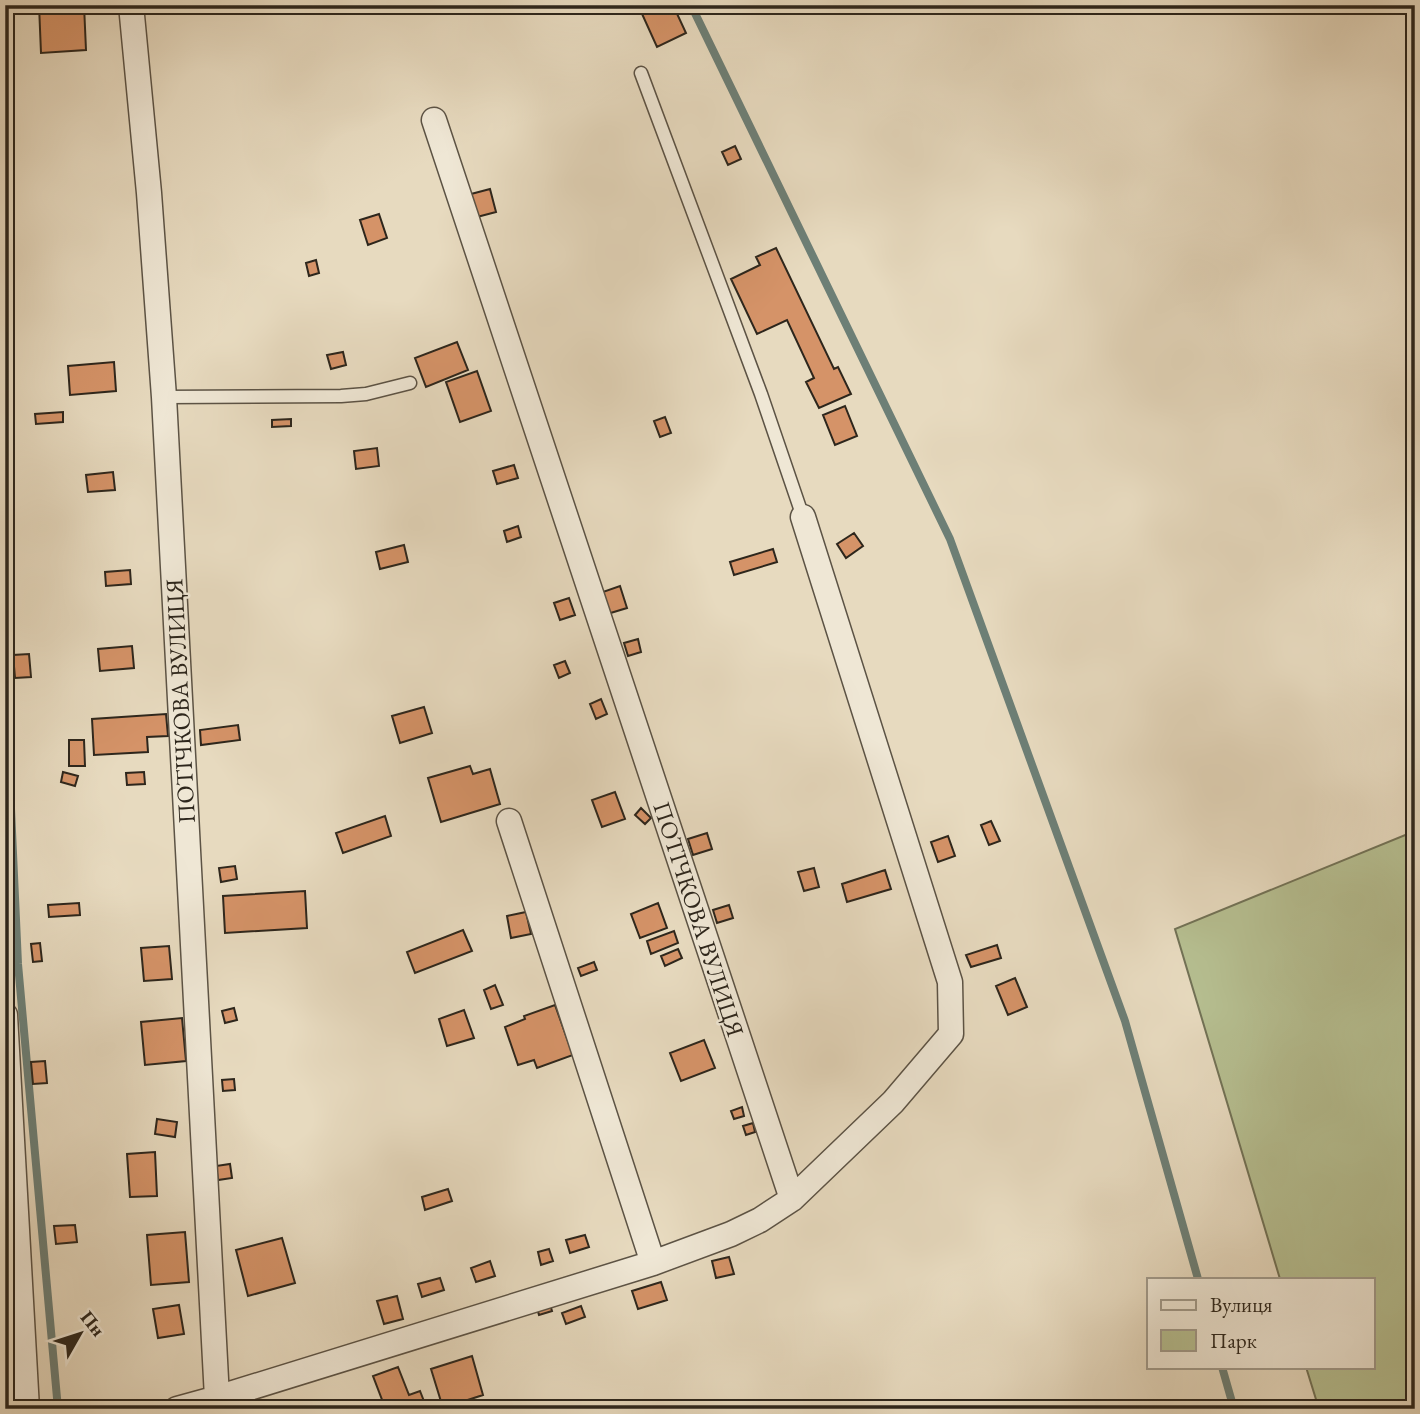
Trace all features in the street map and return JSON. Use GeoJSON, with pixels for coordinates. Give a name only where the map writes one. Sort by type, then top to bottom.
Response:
{"type":"FeatureCollection","features":[{"type":"Feature","properties":{"kind":"street","name":"ПОТІЧКОВА ВУЛИЦЯ"},"geometry":{"type":"LineString","coordinates":[[131,5],[149,193],[164,397],[217,1398]]}},
{"type":"Feature","properties":{"kind":"street","name":"ПОТІЧКОВА ВУЛИЦЯ"},"geometry":{"type":"LineString","coordinates":[[434,120],[792,1199]]}},
{"type":"Feature","properties":{"kind":"street"},"geometry":{"type":"LineString","coordinates":[[177,1409],[653,1263],[732,1234],[792,1199],[893,1102],[951,1034],[950,982],[803,517]]}},
{"type":"Feature","properties":{"kind":"street"},"geometry":{"type":"LineString","coordinates":[[509,821],[653,1263]]}},
{"type":"Feature","properties":{"kind":"street"},"geometry":{"type":"LineString","coordinates":[[5,1015],[27,1409]]}},
{"type":"Feature","properties":{"kind":"lane"},"geometry":{"type":"LineString","coordinates":[[641,73],[761,394],[803,517]]}},
{"type":"Feature","properties":{"kind":"lane"},"geometry":{"type":"LineString","coordinates":[[164,397],[341,396],[366,394],[410,383]]}},
{"type":"Feature","properties":{"kind":"green space"},"geometry":{"type":"Polygon","coordinates":[[[1415,831],[1415,1409],[1319,1409],[1306,1368],[1374,1368],[1374,1278],[1280,1278],[1175,929],[1415,831]]]}},
{"type":"Feature","properties":{"kind":"building"},"geometry":{"type":"Polygon","coordinates":[[[39,5],[84,5],[86,50],[41,53],[39,5]]]}},
{"type":"Feature","properties":{"kind":"building"},"geometry":{"type":"Polygon","coordinates":[[[638,5],[673,5],[686,33],[657,47],[638,5]]]}},
{"type":"Feature","properties":{"kind":"building"},"geometry":{"type":"Polygon","coordinates":[[[735,146],[741,159],[728,165],[722,152],[735,146]]]}},
{"type":"Feature","properties":{"kind":"building"},"geometry":{"type":"Polygon","coordinates":[[[490,189],[496,212],[477,217],[471,194],[490,189]]]}},
{"type":"Feature","properties":{"kind":"building"},"geometry":{"type":"Polygon","coordinates":[[[379,214],[387,238],[368,245],[360,220],[379,214]]]}},
{"type":"Feature","properties":{"kind":"building"},"geometry":{"type":"Polygon","coordinates":[[[776,248],[834,369],[838,367],[851,394],[819,408],[806,382],[814,378],[787,320],[757,334],[731,279],[760,265],[756,257],[776,248]]]}},
{"type":"Feature","properties":{"kind":"building"},"geometry":{"type":"Polygon","coordinates":[[[316,260],[319,273],[309,276],[306,263],[316,260]]]}},
{"type":"Feature","properties":{"kind":"building"},"geometry":{"type":"Polygon","coordinates":[[[457,342],[468,370],[426,387],[415,358],[457,342]]]}},
{"type":"Feature","properties":{"kind":"building"},"geometry":{"type":"Polygon","coordinates":[[[343,352],[346,365],[331,369],[327,355],[343,352]]]}},
{"type":"Feature","properties":{"kind":"building"},"geometry":{"type":"Polygon","coordinates":[[[114,362],[116,391],[70,395],[68,366],[114,362]]]}},
{"type":"Feature","properties":{"kind":"building"},"geometry":{"type":"Polygon","coordinates":[[[477,371],[491,411],[460,422],[446,382],[477,371]]]}},
{"type":"Feature","properties":{"kind":"building"},"geometry":{"type":"Polygon","coordinates":[[[845,406],[857,436],[835,445],[823,415],[845,406]]]}},
{"type":"Feature","properties":{"kind":"building"},"geometry":{"type":"Polygon","coordinates":[[[63,412],[63,422],[36,424],[35,414],[63,412]]]}},
{"type":"Feature","properties":{"kind":"building"},"geometry":{"type":"Polygon","coordinates":[[[665,417],[671,433],[660,437],[654,421],[665,417]]]}},
{"type":"Feature","properties":{"kind":"building"},"geometry":{"type":"Polygon","coordinates":[[[291,419],[291,426],[272,427],[272,420],[291,419]]]}},
{"type":"Feature","properties":{"kind":"building"},"geometry":{"type":"Polygon","coordinates":[[[377,448],[379,466],[356,469],[354,451],[377,448]]]}},
{"type":"Feature","properties":{"kind":"building"},"geometry":{"type":"Polygon","coordinates":[[[514,465],[518,478],[497,484],[493,471],[514,465]]]}},
{"type":"Feature","properties":{"kind":"building"},"geometry":{"type":"Polygon","coordinates":[[[113,472],[115,490],[88,492],[86,475],[113,472]]]}},
{"type":"Feature","properties":{"kind":"building"},"geometry":{"type":"Polygon","coordinates":[[[518,526],[521,537],[507,542],[504,531],[518,526]]]}},
{"type":"Feature","properties":{"kind":"building"},"geometry":{"type":"Polygon","coordinates":[[[854,533],[863,546],[846,558],[837,544],[854,533]]]}},
{"type":"Feature","properties":{"kind":"building"},"geometry":{"type":"Polygon","coordinates":[[[404,545],[408,562],[380,569],[376,552],[404,545]]]}},
{"type":"Feature","properties":{"kind":"building"},"geometry":{"type":"Polygon","coordinates":[[[773,549],[777,562],[734,575],[730,562],[773,549]]]}},
{"type":"Feature","properties":{"kind":"building"},"geometry":{"type":"Polygon","coordinates":[[[130,570],[131,584],[106,586],[105,572],[130,570]]]}},
{"type":"Feature","properties":{"kind":"building"},"geometry":{"type":"Polygon","coordinates":[[[620,586],[627,608],[604,615],[597,594],[620,586]]]}},
{"type":"Feature","properties":{"kind":"building"},"geometry":{"type":"Polygon","coordinates":[[[569,598],[575,615],[560,620],[554,603],[569,598]]]}},
{"type":"Feature","properties":{"kind":"building"},"geometry":{"type":"Polygon","coordinates":[[[638,639],[641,652],[628,656],[624,643],[638,639]]]}},
{"type":"Feature","properties":{"kind":"building"},"geometry":{"type":"Polygon","coordinates":[[[132,646],[134,668],[100,671],[98,649],[132,646]]]}},
{"type":"Feature","properties":{"kind":"building"},"geometry":{"type":"Polygon","coordinates":[[[29,654],[31,677],[15,678],[13,655],[29,654]]]}},
{"type":"Feature","properties":{"kind":"building"},"geometry":{"type":"Polygon","coordinates":[[[565,661],[570,673],[559,678],[554,665],[565,661]]]}},
{"type":"Feature","properties":{"kind":"building"},"geometry":{"type":"Polygon","coordinates":[[[601,699],[607,714],[596,719],[590,704],[601,699]]]}},
{"type":"Feature","properties":{"kind":"building"},"geometry":{"type":"Polygon","coordinates":[[[424,707],[432,733],[400,743],[392,716],[424,707]]]}},
{"type":"Feature","properties":{"kind":"building"},"geometry":{"type":"Polygon","coordinates":[[[166,714],[168,736],[147,737],[148,752],[94,755],[92,719],[166,714]]]}},
{"type":"Feature","properties":{"kind":"building"},"geometry":{"type":"Polygon","coordinates":[[[238,725],[240,740],[201,745],[200,730],[238,725]]]}},
{"type":"Feature","properties":{"kind":"building"},"geometry":{"type":"Polygon","coordinates":[[[69,740],[84,740],[85,766],[69,766],[69,740]]]}},
{"type":"Feature","properties":{"kind":"building"},"geometry":{"type":"Polygon","coordinates":[[[470,766],[473,774],[490,769],[500,804],[441,822],[428,778],[470,766]]]}},
{"type":"Feature","properties":{"kind":"building"},"geometry":{"type":"Polygon","coordinates":[[[63,772],[78,776],[75,786],[61,782],[63,772]]]}},
{"type":"Feature","properties":{"kind":"building"},"geometry":{"type":"Polygon","coordinates":[[[144,772],[145,784],[127,785],[126,773],[144,772]]]}},
{"type":"Feature","properties":{"kind":"building"},"geometry":{"type":"Polygon","coordinates":[[[615,792],[625,819],[602,827],[592,800],[615,792]]]}},
{"type":"Feature","properties":{"kind":"building"},"geometry":{"type":"Polygon","coordinates":[[[641,808],[651,818],[645,824],[635,815],[641,808]]]}},
{"type":"Feature","properties":{"kind":"building"},"geometry":{"type":"Polygon","coordinates":[[[385,816],[391,836],[343,853],[336,833],[385,816]]]}},
{"type":"Feature","properties":{"kind":"building"},"geometry":{"type":"Polygon","coordinates":[[[991,821],[1000,841],[989,845],[981,825],[991,821]]]}},
{"type":"Feature","properties":{"kind":"building"},"geometry":{"type":"Polygon","coordinates":[[[707,833],[712,849],[693,855],[688,839],[707,833]]]}},
{"type":"Feature","properties":{"kind":"building"},"geometry":{"type":"Polygon","coordinates":[[[948,836],[955,856],[938,862],[931,842],[948,836]]]}},
{"type":"Feature","properties":{"kind":"building"},"geometry":{"type":"Polygon","coordinates":[[[235,866],[237,879],[221,882],[219,868],[235,866]]]}},
{"type":"Feature","properties":{"kind":"building"},"geometry":{"type":"Polygon","coordinates":[[[814,868],[819,887],[804,891],[798,872],[814,868]]]}},
{"type":"Feature","properties":{"kind":"building"},"geometry":{"type":"Polygon","coordinates":[[[885,870],[891,889],[847,902],[842,884],[885,870]]]}},
{"type":"Feature","properties":{"kind":"building"},"geometry":{"type":"Polygon","coordinates":[[[305,891],[307,928],[225,933],[223,896],[305,891]]]}},
{"type":"Feature","properties":{"kind":"building"},"geometry":{"type":"Polygon","coordinates":[[[79,903],[80,915],[49,917],[48,905],[79,903]]]}},
{"type":"Feature","properties":{"kind":"building"},"geometry":{"type":"Polygon","coordinates":[[[658,903],[667,928],[640,938],[631,914],[658,903]]]}},
{"type":"Feature","properties":{"kind":"building"},"geometry":{"type":"Polygon","coordinates":[[[729,905],[733,918],[717,923],[713,910],[729,905]]]}},
{"type":"Feature","properties":{"kind":"building"},"geometry":{"type":"Polygon","coordinates":[[[526,912],[531,934],[511,938],[507,916],[526,912]]]}},
{"type":"Feature","properties":{"kind":"building"},"geometry":{"type":"Polygon","coordinates":[[[463,930],[472,951],[415,973],[407,952],[463,930]]]}},
{"type":"Feature","properties":{"kind":"building"},"geometry":{"type":"Polygon","coordinates":[[[674,931],[678,943],[651,954],[647,941],[674,931]]]}},
{"type":"Feature","properties":{"kind":"building"},"geometry":{"type":"Polygon","coordinates":[[[40,943],[42,961],[33,962],[31,944],[40,943]]]}},
{"type":"Feature","properties":{"kind":"building"},"geometry":{"type":"Polygon","coordinates":[[[997,945],[1001,958],[971,967],[966,955],[997,945]]]}},
{"type":"Feature","properties":{"kind":"building"},"geometry":{"type":"Polygon","coordinates":[[[169,946],[172,979],[144,981],[141,948],[169,946]]]}},
{"type":"Feature","properties":{"kind":"building"},"geometry":{"type":"Polygon","coordinates":[[[678,949],[682,958],[665,966],[661,956],[678,949]]]}},
{"type":"Feature","properties":{"kind":"building"},"geometry":{"type":"Polygon","coordinates":[[[594,962],[597,970],[581,976],[578,968],[594,962]]]}},
{"type":"Feature","properties":{"kind":"building"},"geometry":{"type":"Polygon","coordinates":[[[1015,978],[1027,1007],[1008,1015],[996,986],[1015,978]]]}},
{"type":"Feature","properties":{"kind":"building"},"geometry":{"type":"Polygon","coordinates":[[[495,985],[503,1005],[491,1009],[484,990],[495,985]]]}},
{"type":"Feature","properties":{"kind":"building"},"geometry":{"type":"Polygon","coordinates":[[[555,1005],[573,1055],[537,1068],[534,1060],[518,1065],[505,1027],[525,1019],[524,1016],[555,1005]]]}},
{"type":"Feature","properties":{"kind":"building"},"geometry":{"type":"Polygon","coordinates":[[[234,1008],[237,1020],[225,1023],[222,1011],[234,1008]]]}},
{"type":"Feature","properties":{"kind":"building"},"geometry":{"type":"Polygon","coordinates":[[[464,1010],[474,1038],[447,1046],[439,1019],[464,1010]]]}},
{"type":"Feature","properties":{"kind":"building"},"geometry":{"type":"Polygon","coordinates":[[[182,1018],[186,1061],[145,1065],[141,1022],[182,1018]]]}},
{"type":"Feature","properties":{"kind":"building"},"geometry":{"type":"Polygon","coordinates":[[[704,1040],[715,1068],[681,1081],[670,1053],[704,1040]]]}},
{"type":"Feature","properties":{"kind":"building"},"geometry":{"type":"Polygon","coordinates":[[[45,1061],[47,1083],[33,1084],[31,1062],[45,1061]]]}},
{"type":"Feature","properties":{"kind":"building"},"geometry":{"type":"Polygon","coordinates":[[[234,1079],[235,1090],[223,1091],[222,1080],[234,1079]]]}},
{"type":"Feature","properties":{"kind":"building"},"geometry":{"type":"Polygon","coordinates":[[[742,1107],[744,1116],[734,1119],[731,1111],[742,1107]]]}},
{"type":"Feature","properties":{"kind":"building"},"geometry":{"type":"Polygon","coordinates":[[[157,1119],[177,1122],[175,1137],[155,1134],[157,1119]]]}},
{"type":"Feature","properties":{"kind":"building"},"geometry":{"type":"Polygon","coordinates":[[[753,1123],[755,1132],[746,1135],[743,1126],[753,1123]]]}},
{"type":"Feature","properties":{"kind":"building"},"geometry":{"type":"Polygon","coordinates":[[[155,1152],[157,1196],[130,1197],[127,1154],[155,1152]]]}},
{"type":"Feature","properties":{"kind":"building"},"geometry":{"type":"Polygon","coordinates":[[[230,1164],[232,1178],[218,1180],[216,1166],[230,1164]]]}},
{"type":"Feature","properties":{"kind":"building"},"geometry":{"type":"Polygon","coordinates":[[[448,1189],[452,1201],[425,1210],[422,1197],[448,1189]]]}},
{"type":"Feature","properties":{"kind":"building"},"geometry":{"type":"Polygon","coordinates":[[[75,1225],[77,1242],[56,1244],[54,1226],[75,1225]]]}},
{"type":"Feature","properties":{"kind":"building"},"geometry":{"type":"Polygon","coordinates":[[[185,1232],[189,1282],[151,1285],[147,1235],[185,1232]]]}},
{"type":"Feature","properties":{"kind":"building"},"geometry":{"type":"Polygon","coordinates":[[[585,1235],[589,1247],[570,1253],[566,1240],[585,1235]]]}},
{"type":"Feature","properties":{"kind":"building"},"geometry":{"type":"Polygon","coordinates":[[[282,1238],[295,1283],[248,1296],[236,1250],[282,1238]]]}},
{"type":"Feature","properties":{"kind":"building"},"geometry":{"type":"Polygon","coordinates":[[[549,1249],[553,1261],[541,1265],[538,1252],[549,1249]]]}},
{"type":"Feature","properties":{"kind":"building"},"geometry":{"type":"Polygon","coordinates":[[[729,1257],[734,1274],[716,1278],[712,1261],[729,1257]]]}},
{"type":"Feature","properties":{"kind":"building"},"geometry":{"type":"Polygon","coordinates":[[[490,1261],[495,1276],[476,1282],[471,1268],[490,1261]]]}},
{"type":"Feature","properties":{"kind":"building"},"geometry":{"type":"Polygon","coordinates":[[[440,1278],[444,1290],[422,1297],[418,1284],[440,1278]]]}},
{"type":"Feature","properties":{"kind":"building"},"geometry":{"type":"Polygon","coordinates":[[[661,1282],[667,1300],[638,1309],[632,1291],[661,1282]]]}},
{"type":"Feature","properties":{"kind":"building"},"geometry":{"type":"Polygon","coordinates":[[[397,1296],[403,1319],[384,1324],[377,1301],[397,1296]]]}},
{"type":"Feature","properties":{"kind":"building"},"geometry":{"type":"Polygon","coordinates":[[[549,1301],[552,1311],[539,1315],[536,1305],[549,1301]]]}},
{"type":"Feature","properties":{"kind":"building"},"geometry":{"type":"Polygon","coordinates":[[[179,1305],[184,1334],[158,1338],[153,1309],[179,1305]]]}},
{"type":"Feature","properties":{"kind":"building"},"geometry":{"type":"Polygon","coordinates":[[[581,1306],[585,1317],[566,1324],[562,1313],[581,1306]]]}},
{"type":"Feature","properties":{"kind":"building"},"geometry":{"type":"Polygon","coordinates":[[[472,1356],[483,1395],[443,1408],[431,1369],[472,1356]]]}},
{"type":"Feature","properties":{"kind":"building"},"geometry":{"type":"Polygon","coordinates":[[[398,1367],[409,1395],[420,1391],[427,1409],[373,1409],[384,1405],[373,1376],[398,1367]]]}},
{"type":"Feature","properties":{"kind":"waterway"},"geometry":{"type":"LineString","coordinates":[[691,5],[950,539],[1125,1021],[1198,1278]]}},
{"type":"Feature","properties":{"kind":"waterway"},"geometry":{"type":"LineString","coordinates":[[5,676],[18,964],[58,1409]]}},
{"type":"Feature","properties":{"kind":"waterway"},"geometry":{"type":"LineString","coordinates":[[1222,1368],[1234,1409]]}}]}
